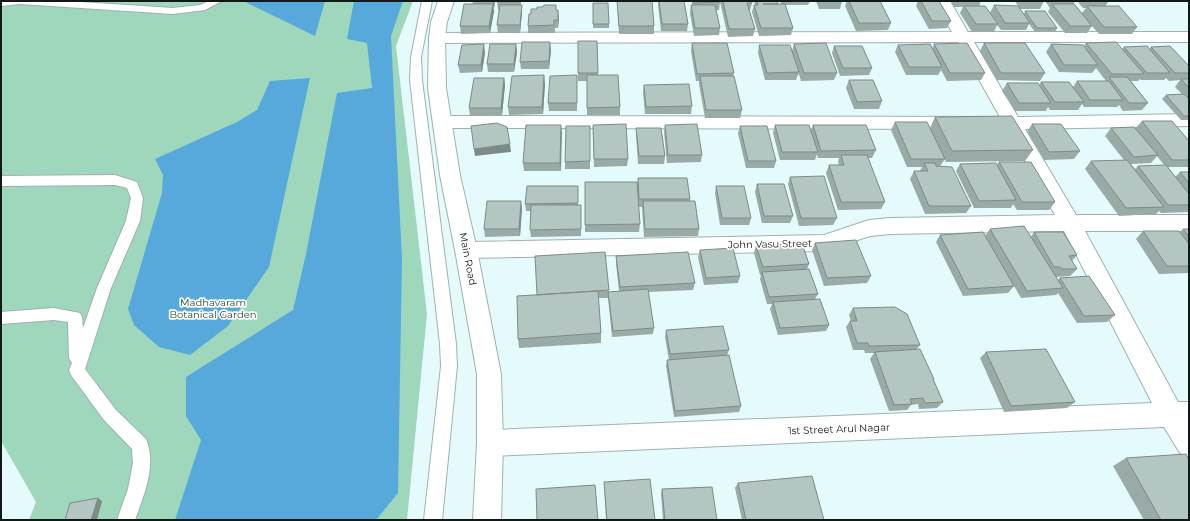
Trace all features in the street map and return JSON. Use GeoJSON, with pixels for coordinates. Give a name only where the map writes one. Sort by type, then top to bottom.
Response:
{"type":"FeatureCollection","features":[{"type":"Feature","properties":{"kind":"street","name":"Main Road"},"geometry":{"type":"LineString","coordinates":[[446,1],[439,22],[437,38],[437,88],[450,175],[466,250],[489,374],[490,443],[487,520]]}},
{"type":"Feature","properties":{"kind":"street"},"geometry":{"type":"LineString","coordinates":[[942,1],[1180,415],[1189,444]]}},
{"type":"Feature","properties":{"kind":"street"},"geometry":{"type":"LineString","coordinates":[[437,38],[1189,37]]}},
{"type":"Feature","properties":{"kind":"street"},"geometry":{"type":"LineString","coordinates":[[442,122],[1013,123],[1189,120]]}},
{"type":"Feature","properties":{"kind":"street","name":"John Vasu Street"},"geometry":{"type":"LineString","coordinates":[[466,250],[824,243],[869,228],[890,226],[1070,222],[1189,224]]}},
{"type":"Feature","properties":{"kind":"street","name":"1st Street Arul Nagar"},"geometry":{"type":"LineString","coordinates":[[490,443],[1180,415]]}},
{"type":"Feature","properties":{"kind":"lane"},"geometry":{"type":"LineString","coordinates":[[1,3],[20,1],[174,11],[202,8],[217,1]]}},
{"type":"Feature","properties":{"kind":"lane"},"geometry":{"type":"LineString","coordinates":[[426,1],[416,57],[416,80],[448,344],[449,366],[433,520]]}},
{"type":"Feature","properties":{"kind":"lane"},"geometry":{"type":"LineString","coordinates":[[1,181],[115,180],[132,185],[137,198],[133,221],[104,288],[77,370]]}},
{"type":"Feature","properties":{"kind":"lane"},"geometry":{"type":"LineString","coordinates":[[1,318],[54,314],[75,318],[77,370],[110,415],[140,445],[142,463],[137,489],[126,520]]}},
{"type":"Feature","properties":{"kind":"green space","name":"Madhavaram Botanical Garden"},"geometry":{"type":"Polygon","coordinates":[[[1,1],[413,1],[396,46],[427,314],[407,520],[29,520],[36,502],[1,441],[1,1]]]}},
{"type":"Feature","properties":{"kind":"water"},"geometry":{"type":"Polygon","coordinates":[[[243,1],[325,1],[315,36],[243,1]]]}},
{"type":"Feature","properties":{"kind":"water"},"geometry":{"type":"Polygon","coordinates":[[[354,1],[403,1],[391,36],[402,259],[398,493],[376,520],[175,520],[201,440],[186,416],[186,377],[293,310],[306,254],[337,93],[372,88],[367,43],[347,39],[354,1]]]}},
{"type":"Feature","properties":{"kind":"water"},"geometry":{"type":"Polygon","coordinates":[[[310,78],[269,267],[228,326],[190,355],[159,347],[134,325],[128,309],[162,193],[163,175],[155,159],[237,122],[257,110],[270,81],[310,78]]]}},
{"type":"Feature","properties":{"kind":"building"},"geometry":{"type":"Polygon","coordinates":[[[520,1],[520,2],[497,2],[520,1]]]}},
{"type":"Feature","properties":{"kind":"building"},"geometry":{"type":"Polygon","coordinates":[[[617,1],[652,1],[654,26],[619,26],[617,1]]]}},
{"type":"Feature","properties":{"kind":"building"},"geometry":{"type":"Polygon","coordinates":[[[659,1],[684,1],[688,24],[662,24],[659,1]]]}},
{"type":"Feature","properties":{"kind":"building"},"geometry":{"type":"Polygon","coordinates":[[[694,1],[720,1],[720,2],[694,3],[694,1]]]}},
{"type":"Feature","properties":{"kind":"building"},"geometry":{"type":"Polygon","coordinates":[[[723,1],[752,1],[752,3],[747,3],[755,29],[729,29],[723,1]]]}},
{"type":"Feature","properties":{"kind":"building"},"geometry":{"type":"Polygon","coordinates":[[[757,1],[777,1],[778,4],[785,4],[793,28],[761,28],[754,5],[758,5],[757,1]]]}},
{"type":"Feature","properties":{"kind":"building"},"geometry":{"type":"Polygon","coordinates":[[[849,1],[880,1],[891,23],[859,23],[849,1]]]}},
{"type":"Feature","properties":{"kind":"building"},"geometry":{"type":"Polygon","coordinates":[[[921,1],[939,1],[951,21],[932,21],[921,1]]]}},
{"type":"Feature","properties":{"kind":"building"},"geometry":{"type":"Polygon","coordinates":[[[593,3],[608,3],[609,24],[593,24],[593,3]]]}},
{"type":"Feature","properties":{"kind":"building"},"geometry":{"type":"Polygon","coordinates":[[[464,4],[493,4],[489,26],[460,26],[464,4]]]}},
{"type":"Feature","properties":{"kind":"building"},"geometry":{"type":"Polygon","coordinates":[[[1052,4],[1074,4],[1092,26],[1070,26],[1052,4]]]}},
{"type":"Feature","properties":{"kind":"building"},"geometry":{"type":"Polygon","coordinates":[[[500,5],[522,5],[520,25],[497,25],[500,5]]]}},
{"type":"Feature","properties":{"kind":"building"},"geometry":{"type":"Polygon","coordinates":[[[544,5],[556,5],[556,10],[558,10],[558,20],[554,20],[554,25],[528,26],[531,9],[537,9],[537,7],[543,7],[544,5]]]}},
{"type":"Feature","properties":{"kind":"building"},"geometry":{"type":"Polygon","coordinates":[[[691,5],[715,5],[720,28],[695,28],[691,5]]]}},
{"type":"Feature","properties":{"kind":"building"},"geometry":{"type":"Polygon","coordinates":[[[994,5],[1018,6],[1030,23],[1005,23],[994,5]]]}},
{"type":"Feature","properties":{"kind":"building"},"geometry":{"type":"Polygon","coordinates":[[[964,6],[985,6],[998,24],[976,24],[964,6]]]}},
{"type":"Feature","properties":{"kind":"building"},"geometry":{"type":"Polygon","coordinates":[[[1087,6],[1119,6],[1137,27],[1104,27],[1087,6]]]}},
{"type":"Feature","properties":{"kind":"building"},"geometry":{"type":"Polygon","coordinates":[[[1025,11],[1045,11],[1057,28],[1037,28],[1025,11]]]}},
{"type":"Feature","properties":{"kind":"building"},"geometry":{"type":"Polygon","coordinates":[[[578,41],[597,41],[598,73],[578,73],[578,41]]]}},
{"type":"Feature","properties":{"kind":"building"},"geometry":{"type":"Polygon","coordinates":[[[522,42],[550,42],[549,61],[520,62],[522,42]]]}},
{"type":"Feature","properties":{"kind":"building"},"geometry":{"type":"Polygon","coordinates":[[[1116,42],[1144,74],[1112,74],[1086,43],[1116,42]]]}},
{"type":"Feature","properties":{"kind":"building"},"geometry":{"type":"Polygon","coordinates":[[[692,43],[727,43],[734,73],[697,74],[692,43]]]}},
{"type":"Feature","properties":{"kind":"building"},"geometry":{"type":"Polygon","coordinates":[[[826,43],[837,73],[804,73],[794,44],[826,43]]]}},
{"type":"Feature","properties":{"kind":"building"},"geometry":{"type":"Polygon","coordinates":[[[967,43],[985,73],[950,73],[934,44],[967,43]]]}},
{"type":"Feature","properties":{"kind":"building"},"geometry":{"type":"Polygon","coordinates":[[[984,43],[1025,43],[1045,73],[1001,73],[984,43]]]}},
{"type":"Feature","properties":{"kind":"building"},"geometry":{"type":"Polygon","coordinates":[[[484,44],[481,65],[458,65],[462,45],[484,44]]]}},
{"type":"Feature","properties":{"kind":"building"},"geometry":{"type":"Polygon","coordinates":[[[490,44],[516,44],[514,64],[487,64],[490,44]]]}},
{"type":"Feature","properties":{"kind":"building"},"geometry":{"type":"Polygon","coordinates":[[[930,44],[942,67],[909,67],[898,45],[930,44]]]}},
{"type":"Feature","properties":{"kind":"building"},"geometry":{"type":"Polygon","coordinates":[[[1051,44],[1083,45],[1098,65],[1064,65],[1051,44]]]}},
{"type":"Feature","properties":{"kind":"building"},"geometry":{"type":"Polygon","coordinates":[[[759,45],[790,45],[799,72],[767,73],[759,45]]]}},
{"type":"Feature","properties":{"kind":"building"},"geometry":{"type":"Polygon","coordinates":[[[834,46],[862,46],[872,68],[843,68],[834,46]]]}},
{"type":"Feature","properties":{"kind":"building"},"geometry":{"type":"Polygon","coordinates":[[[1147,46],[1170,73],[1147,73],[1124,47],[1147,46]]]}},
{"type":"Feature","properties":{"kind":"building"},"geometry":{"type":"Polygon","coordinates":[[[1170,46],[1189,66],[1189,73],[1175,73],[1151,47],[1170,46]]]}},
{"type":"Feature","properties":{"kind":"building"},"geometry":{"type":"Polygon","coordinates":[[[544,75],[542,107],[508,107],[512,76],[544,75]]]}},
{"type":"Feature","properties":{"kind":"building"},"geometry":{"type":"Polygon","coordinates":[[[577,75],[577,103],[548,103],[550,76],[577,75]]]}},
{"type":"Feature","properties":{"kind":"building"},"geometry":{"type":"Polygon","coordinates":[[[587,75],[618,75],[620,107],[587,108],[587,75]]]}},
{"type":"Feature","properties":{"kind":"building"},"geometry":{"type":"Polygon","coordinates":[[[700,76],[734,76],[742,110],[706,110],[700,76]]]}},
{"type":"Feature","properties":{"kind":"building"},"geometry":{"type":"Polygon","coordinates":[[[1109,77],[1127,77],[1148,103],[1129,103],[1109,77]]]}},
{"type":"Feature","properties":{"kind":"building"},"geometry":{"type":"Polygon","coordinates":[[[474,78],[504,78],[501,108],[469,108],[474,78]]]}},
{"type":"Feature","properties":{"kind":"building"},"geometry":{"type":"Polygon","coordinates":[[[1181,79],[1189,79],[1189,88],[1181,79]]]}},
{"type":"Feature","properties":{"kind":"building"},"geometry":{"type":"Polygon","coordinates":[[[849,80],[873,80],[882,101],[857,102],[849,80]]]}},
{"type":"Feature","properties":{"kind":"building"},"geometry":{"type":"Polygon","coordinates":[[[1077,81],[1109,81],[1123,100],[1090,100],[1077,81]]]}},
{"type":"Feature","properties":{"kind":"building"},"geometry":{"type":"Polygon","coordinates":[[[1041,82],[1069,82],[1084,102],[1055,102],[1041,82]]]}},
{"type":"Feature","properties":{"kind":"building"},"geometry":{"type":"Polygon","coordinates":[[[1007,83],[1038,83],[1051,103],[1019,103],[1007,83]]]}},
{"type":"Feature","properties":{"kind":"building"},"geometry":{"type":"Polygon","coordinates":[[[689,84],[692,106],[646,107],[644,85],[689,84]]]}},
{"type":"Feature","properties":{"kind":"building"},"geometry":{"type":"Polygon","coordinates":[[[1184,94],[1189,99],[1189,116],[1184,116],[1166,95],[1184,94]]]}},
{"type":"Feature","properties":{"kind":"building"},"geometry":{"type":"Polygon","coordinates":[[[1012,116],[1033,150],[952,151],[935,117],[1012,116]]]}},
{"type":"Feature","properties":{"kind":"building"},"geometry":{"type":"Polygon","coordinates":[[[1142,121],[1172,121],[1189,141],[1189,160],[1172,160],[1142,121]]]}},
{"type":"Feature","properties":{"kind":"building"},"geometry":{"type":"Polygon","coordinates":[[[895,122],[927,122],[945,159],[911,159],[895,122]]]}},
{"type":"Feature","properties":{"kind":"building"},"geometry":{"type":"Polygon","coordinates":[[[497,123],[507,127],[510,144],[474,149],[471,126],[497,123]]]}},
{"type":"Feature","properties":{"kind":"building"},"geometry":{"type":"Polygon","coordinates":[[[626,124],[628,159],[594,159],[593,125],[626,124]]]}},
{"type":"Feature","properties":{"kind":"building"},"geometry":{"type":"Polygon","coordinates":[[[697,124],[702,155],[668,155],[665,125],[697,124]]]}},
{"type":"Feature","properties":{"kind":"building"},"geometry":{"type":"Polygon","coordinates":[[[1032,124],[1061,124],[1080,151],[1049,152],[1032,124]]]}},
{"type":"Feature","properties":{"kind":"building"},"geometry":{"type":"Polygon","coordinates":[[[526,125],[561,125],[560,163],[523,163],[526,125]]]}},
{"type":"Feature","properties":{"kind":"building"},"geometry":{"type":"Polygon","coordinates":[[[775,125],[809,125],[818,152],[782,152],[775,125]]]}},
{"type":"Feature","properties":{"kind":"building"},"geometry":{"type":"Polygon","coordinates":[[[813,125],[866,125],[876,150],[821,151],[813,125]]]}},
{"type":"Feature","properties":{"kind":"building"},"geometry":{"type":"Polygon","coordinates":[[[566,126],[590,126],[590,161],[565,162],[566,126]]]}},
{"type":"Feature","properties":{"kind":"building"},"geometry":{"type":"Polygon","coordinates":[[[740,126],[767,126],[776,161],[748,161],[740,126]]]}},
{"type":"Feature","properties":{"kind":"building"},"geometry":{"type":"Polygon","coordinates":[[[1134,127],[1158,155],[1134,157],[1111,128],[1134,127]]]}},
{"type":"Feature","properties":{"kind":"building"},"geometry":{"type":"Polygon","coordinates":[[[636,128],[661,128],[665,156],[639,156],[636,128]]]}},
{"type":"Feature","properties":{"kind":"building"},"geometry":{"type":"Polygon","coordinates":[[[841,155],[867,155],[885,202],[841,202],[829,165],[844,165],[841,155]]]}},
{"type":"Feature","properties":{"kind":"building"},"geometry":{"type":"Polygon","coordinates":[[[1127,160],[1164,207],[1126,208],[1091,161],[1127,160]]]}},
{"type":"Feature","properties":{"kind":"building"},"geometry":{"type":"Polygon","coordinates":[[[999,162],[1031,162],[1055,202],[1022,202],[999,162]]]}},
{"type":"Feature","properties":{"kind":"building"},"geometry":{"type":"Polygon","coordinates":[[[924,163],[935,163],[936,166],[952,167],[971,206],[929,206],[914,171],[928,171],[924,163]]]}},
{"type":"Feature","properties":{"kind":"building"},"geometry":{"type":"Polygon","coordinates":[[[996,163],[1016,200],[979,201],[960,164],[996,163]]]}},
{"type":"Feature","properties":{"kind":"building"},"geometry":{"type":"Polygon","coordinates":[[[1166,165],[1189,194],[1189,205],[1168,205],[1138,166],[1166,165]]]}},
{"type":"Feature","properties":{"kind":"building"},"geometry":{"type":"Polygon","coordinates":[[[1180,172],[1189,172],[1189,183],[1180,172]]]}},
{"type":"Feature","properties":{"kind":"building"},"geometry":{"type":"Polygon","coordinates":[[[824,176],[837,218],[801,218],[790,177],[824,176]]]}},
{"type":"Feature","properties":{"kind":"building"},"geometry":{"type":"Polygon","coordinates":[[[638,178],[687,178],[690,199],[639,199],[638,178]]]}},
{"type":"Feature","properties":{"kind":"building"},"geometry":{"type":"Polygon","coordinates":[[[585,182],[637,182],[640,224],[585,225],[585,182]]]}},
{"type":"Feature","properties":{"kind":"building"},"geometry":{"type":"Polygon","coordinates":[[[757,184],[784,184],[793,216],[764,216],[757,184]]]}},
{"type":"Feature","properties":{"kind":"building"},"geometry":{"type":"Polygon","coordinates":[[[527,186],[578,186],[578,203],[525,204],[527,186]]]}},
{"type":"Feature","properties":{"kind":"building"},"geometry":{"type":"Polygon","coordinates":[[[716,186],[744,186],[751,218],[722,218],[716,186]]]}},
{"type":"Feature","properties":{"kind":"building"},"geometry":{"type":"Polygon","coordinates":[[[487,201],[521,201],[519,229],[484,229],[487,201]]]}},
{"type":"Feature","properties":{"kind":"building"},"geometry":{"type":"Polygon","coordinates":[[[643,201],[695,201],[699,229],[645,229],[643,201]]]}},
{"type":"Feature","properties":{"kind":"building"},"geometry":{"type":"Polygon","coordinates":[[[531,205],[581,205],[581,229],[530,230],[531,205]]]}},
{"type":"Feature","properties":{"kind":"building"},"geometry":{"type":"Polygon","coordinates":[[[1024,226],[1063,288],[1027,291],[990,229],[1024,226]]]}},
{"type":"Feature","properties":{"kind":"building"},"geometry":{"type":"Polygon","coordinates":[[[1183,229],[1189,229],[1189,237],[1183,229]]]}},
{"type":"Feature","properties":{"kind":"building"},"geometry":{"type":"Polygon","coordinates":[[[1143,231],[1179,231],[1189,244],[1189,266],[1167,266],[1143,231]]]}},
{"type":"Feature","properties":{"kind":"building"},"geometry":{"type":"Polygon","coordinates":[[[983,232],[1014,286],[968,289],[940,235],[983,232]]]}},
{"type":"Feature","properties":{"kind":"building"},"geometry":{"type":"Polygon","coordinates":[[[1034,232],[1063,232],[1077,255],[1069,256],[1077,269],[1062,269],[1060,267],[1054,267],[1034,232]]]}},
{"type":"Feature","properties":{"kind":"building"},"geometry":{"type":"Polygon","coordinates":[[[856,240],[871,276],[827,278],[815,243],[856,240]]]}},
{"type":"Feature","properties":{"kind":"building"},"geometry":{"type":"Polygon","coordinates":[[[802,243],[809,264],[763,267],[756,246],[802,243]]]}},
{"type":"Feature","properties":{"kind":"building"},"geometry":{"type":"Polygon","coordinates":[[[733,248],[740,276],[706,278],[700,250],[733,248]]]}},
{"type":"Feature","properties":{"kind":"building"},"geometry":{"type":"Polygon","coordinates":[[[605,252],[609,290],[537,295],[535,256],[605,252]]]}},
{"type":"Feature","properties":{"kind":"building"},"geometry":{"type":"Polygon","coordinates":[[[688,252],[695,283],[620,287],[616,256],[688,252]]]}},
{"type":"Feature","properties":{"kind":"building"},"geometry":{"type":"Polygon","coordinates":[[[809,269],[818,294],[769,297],[762,272],[809,269]]]}},
{"type":"Feature","properties":{"kind":"building"},"geometry":{"type":"Polygon","coordinates":[[[1089,276],[1115,315],[1084,316],[1060,278],[1089,276]]]}},
{"type":"Feature","properties":{"kind":"building"},"geometry":{"type":"Polygon","coordinates":[[[648,289],[654,328],[613,331],[608,292],[648,289]]]}},
{"type":"Feature","properties":{"kind":"building"},"geometry":{"type":"Polygon","coordinates":[[[598,291],[601,333],[518,339],[517,296],[598,291]]]}},
{"type":"Feature","properties":{"kind":"building"},"geometry":{"type":"Polygon","coordinates":[[[820,299],[829,325],[780,328],[773,302],[820,299]]]}},
{"type":"Feature","properties":{"kind":"building"},"geometry":{"type":"Polygon","coordinates":[[[895,307],[907,314],[920,345],[869,346],[868,343],[857,343],[850,321],[857,321],[853,308],[895,307]]]}},
{"type":"Feature","properties":{"kind":"building"},"geometry":{"type":"Polygon","coordinates":[[[723,326],[729,350],[670,354],[666,330],[723,326]]]}},
{"type":"Feature","properties":{"kind":"building"},"geometry":{"type":"Polygon","coordinates":[[[920,349],[943,402],[925,403],[923,398],[910,399],[912,404],[894,405],[875,352],[920,349]]]}},
{"type":"Feature","properties":{"kind":"building"},"geometry":{"type":"Polygon","coordinates":[[[1046,349],[1075,402],[1011,406],[986,352],[1046,349]]]}},
{"type":"Feature","properties":{"kind":"building"},"geometry":{"type":"Polygon","coordinates":[[[729,355],[741,406],[675,411],[667,360],[729,355]]]}},
{"type":"Feature","properties":{"kind":"building"},"geometry":{"type":"Polygon","coordinates":[[[1186,454],[1189,460],[1189,520],[1161,520],[1126,458],[1186,454]]]}},
{"type":"Feature","properties":{"kind":"building"},"geometry":{"type":"Polygon","coordinates":[[[812,476],[824,520],[746,520],[738,483],[812,476]]]}},
{"type":"Feature","properties":{"kind":"building"},"geometry":{"type":"Polygon","coordinates":[[[650,479],[655,520],[607,520],[604,482],[650,479]]]}},
{"type":"Feature","properties":{"kind":"building"},"geometry":{"type":"Polygon","coordinates":[[[595,485],[598,520],[537,520],[536,489],[595,485]]]}},
{"type":"Feature","properties":{"kind":"building"},"geometry":{"type":"Polygon","coordinates":[[[712,487],[717,520],[665,520],[662,489],[712,487]]]}},
{"type":"Feature","properties":{"kind":"building"},"geometry":{"type":"Polygon","coordinates":[[[98,498],[91,520],[65,520],[70,503],[98,498]]]}}]}
